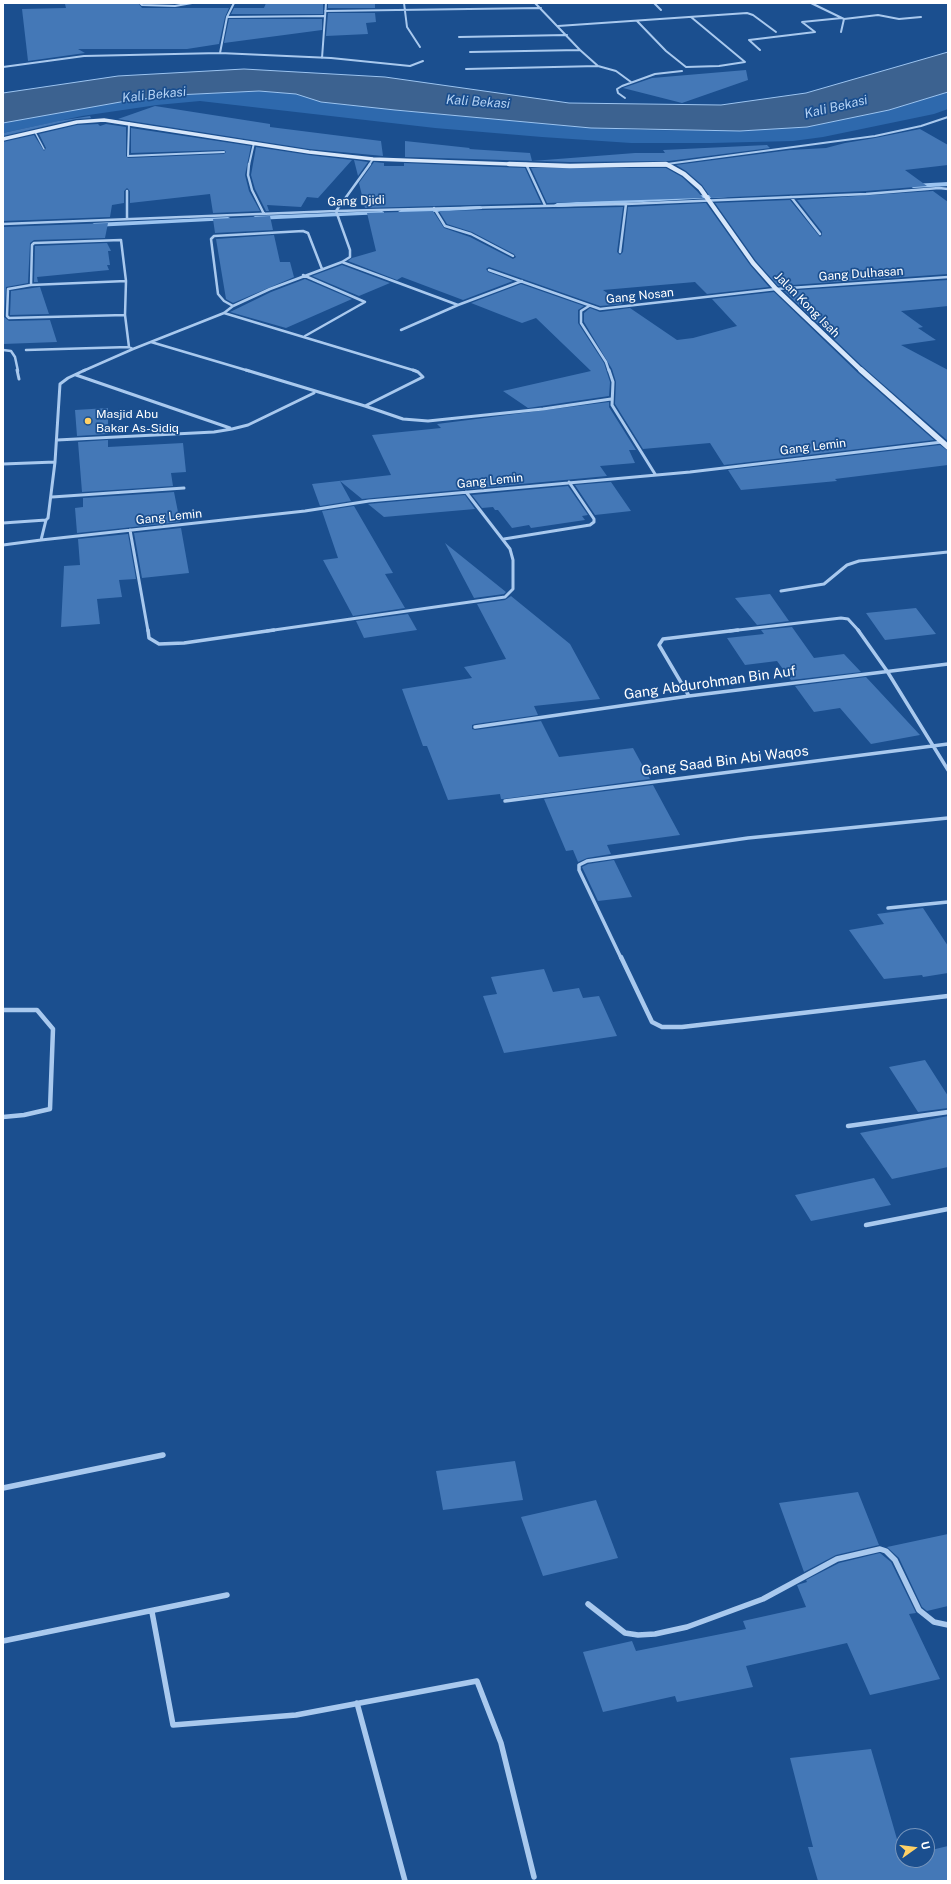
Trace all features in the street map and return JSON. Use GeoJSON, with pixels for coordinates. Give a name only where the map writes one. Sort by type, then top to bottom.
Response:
{"type":"FeatureCollection","features":[{"type":"Feature","properties":{"kind":"street"},"geometry":{"type":"LineString","coordinates":[[140,3],[142,5],[175,6],[192,3]]}},
{"type":"Feature","properties":{"kind":"street"},"geometry":{"type":"LineString","coordinates":[[220,53],[227,17],[234,3]]}},
{"type":"Feature","properties":{"kind":"street"},"geometry":{"type":"LineString","coordinates":[[322,58],[326,3]]}},
{"type":"Feature","properties":{"kind":"street"},"geometry":{"type":"LineString","coordinates":[[404,3],[407,27],[420,47]]}},
{"type":"Feature","properties":{"kind":"street"},"geometry":{"type":"LineString","coordinates":[[535,3],[580,50],[598,66]]}},
{"type":"Feature","properties":{"kind":"street"},"geometry":{"type":"LineString","coordinates":[[654,3],[661,10]]}},
{"type":"Feature","properties":{"kind":"street"},"geometry":{"type":"LineString","coordinates":[[811,3],[844,19],[878,15],[899,19],[920,17]]}},
{"type":"Feature","properties":{"kind":"street"},"geometry":{"type":"LineString","coordinates":[[326,11],[541,8]]}},
{"type":"Feature","properties":{"kind":"street"},"geometry":{"type":"LineString","coordinates":[[558,26],[749,14],[776,32]]}},
{"type":"Feature","properties":{"kind":"street"},"geometry":{"type":"LineString","coordinates":[[227,17],[324,16]]}},
{"type":"Feature","properties":{"kind":"street"},"geometry":{"type":"LineString","coordinates":[[637,21],[666,51],[686,67],[719,66],[745,62],[690,17]]}},
{"type":"Feature","properties":{"kind":"street"},"geometry":{"type":"LineString","coordinates":[[760,50],[749,40],[815,32],[802,22],[842,18]]}},
{"type":"Feature","properties":{"kind":"street"},"geometry":{"type":"LineString","coordinates":[[841,32],[844,19]]}},
{"type":"Feature","properties":{"kind":"street"},"geometry":{"type":"LineString","coordinates":[[459,37],[567,35]]}},
{"type":"Feature","properties":{"kind":"street"},"geometry":{"type":"LineString","coordinates":[[470,52],[580,50]]}},
{"type":"Feature","properties":{"kind":"street"},"geometry":{"type":"LineString","coordinates":[[3,67],[84,56],[220,53],[322,58],[410,66],[423,61]]}},
{"type":"Feature","properties":{"kind":"street"},"geometry":{"type":"LineString","coordinates":[[466,69],[598,66],[616,71],[631,82]]}},
{"type":"Feature","properties":{"kind":"street"},"geometry":{"type":"LineString","coordinates":[[625,98],[618,93],[617,89],[631,82],[655,74],[682,71]]}},
{"type":"Feature","properties":{"kind":"street"},"geometry":{"type":"LineString","coordinates":[[3,140],[92,120],[129,123],[309,152],[373,159],[607,166],[666,164],[875,136],[921,126],[948,117]]}},
{"type":"Feature","properties":{"kind":"street"},"geometry":{"type":"LineString","coordinates":[[129,123],[128,156],[224,152]]}},
{"type":"Feature","properties":{"kind":"street"},"geometry":{"type":"LineString","coordinates":[[254,143],[249,159],[248,175],[252,190],[264,214]]}},
{"type":"Feature","properties":{"kind":"street"},"geometry":{"type":"LineString","coordinates":[[41,540],[52,497],[60,384],[131,348],[151,342],[224,313],[232,306],[302,275],[342,262],[350,257],[336,211],[373,159]]}},
{"type":"Feature","properties":{"kind":"street"},"geometry":{"type":"LineString","coordinates":[[526,164],[545,206]]}},
{"type":"Feature","properties":{"kind":"street","name":"Jalan Kong Isah"},"geometry":{"type":"LineString","coordinates":[[666,164],[684,174],[700,188],[753,264],[776,289],[837,349],[948,447]]}},
{"type":"Feature","properties":{"kind":"street","name":"Gang Djidi"},"geometry":{"type":"LineString","coordinates":[[3,224],[336,211],[626,204],[708,199],[790,197],[940,188],[948,189]]}},
{"type":"Feature","properties":{"kind":"street"},"geometry":{"type":"LineString","coordinates":[[127,191],[127,219]]}},
{"type":"Feature","properties":{"kind":"street"},"geometry":{"type":"LineString","coordinates":[[790,197],[820,234]]}},
{"type":"Feature","properties":{"kind":"street"},"geometry":{"type":"LineString","coordinates":[[620,252],[626,204]]}},
{"type":"Feature","properties":{"kind":"street"},"geometry":{"type":"LineString","coordinates":[[434,208],[445,226],[471,234],[513,256]]}},
{"type":"Feature","properties":{"kind":"street"},"geometry":{"type":"LineString","coordinates":[[232,306],[224,301],[218,294],[211,239],[214,236],[303,231],[308,233],[322,269]]}},
{"type":"Feature","properties":{"kind":"street"},"geometry":{"type":"LineString","coordinates":[[31,285],[32,245],[34,243],[115,239],[122,242],[126,281],[125,315],[131,348]]}},
{"type":"Feature","properties":{"kind":"street"},"geometry":{"type":"LineString","coordinates":[[342,262],[458,305]]}},
{"type":"Feature","properties":{"kind":"street","name":"Gang Nosan"},"geometry":{"type":"LineString","coordinates":[[490,270],[589,306],[602,309],[776,289]]}},
{"type":"Feature","properties":{"kind":"street"},"geometry":{"type":"LineString","coordinates":[[302,275],[365,302],[305,336]]}},
{"type":"Feature","properties":{"kind":"street","name":"Gang Dulhasan"},"geometry":{"type":"LineString","coordinates":[[776,289],[948,277]]}},
{"type":"Feature","properties":{"kind":"street"},"geometry":{"type":"LineString","coordinates":[[125,315],[8,317],[8,289],[31,285],[126,281]]}},
{"type":"Feature","properties":{"kind":"street"},"geometry":{"type":"LineString","coordinates":[[401,330],[458,305],[523,281]]}},
{"type":"Feature","properties":{"kind":"street"},"geometry":{"type":"LineString","coordinates":[[589,306],[581,311],[581,323],[606,362],[613,382],[610,399],[612,405],[655,474]]}},
{"type":"Feature","properties":{"kind":"street"},"geometry":{"type":"LineString","coordinates":[[224,313],[305,336],[418,372],[422,375],[422,377],[365,406]]}},
{"type":"Feature","properties":{"kind":"street"},"geometry":{"type":"LineString","coordinates":[[151,342],[314,393],[365,406],[403,419],[428,421],[544,409],[610,399]]}},
{"type":"Feature","properties":{"kind":"street"},"geometry":{"type":"LineString","coordinates":[[26,350],[131,348]]}},
{"type":"Feature","properties":{"kind":"street"},"geometry":{"type":"LineString","coordinates":[[3,350],[11,351],[15,357],[19,379]]}},
{"type":"Feature","properties":{"kind":"street"},"geometry":{"type":"LineString","coordinates":[[76,375],[232,429]]}},
{"type":"Feature","properties":{"kind":"street"},"geometry":{"type":"LineString","coordinates":[[57,440],[214,432],[232,429],[248,425],[314,393]]}},
{"type":"Feature","properties":{"kind":"street","name":"Gang Lemin"},"geometry":{"type":"LineString","coordinates":[[3,545],[305,511],[369,501],[690,472],[796,458],[942,442]]}},
{"type":"Feature","properties":{"kind":"street"},"geometry":{"type":"LineString","coordinates":[[3,464],[55,462]]}},
{"type":"Feature","properties":{"kind":"street"},"geometry":{"type":"LineString","coordinates":[[504,539],[590,525],[594,522],[594,519],[569,482]]}},
{"type":"Feature","properties":{"kind":"street"},"geometry":{"type":"LineString","coordinates":[[52,497],[184,488]]}},
{"type":"Feature","properties":{"kind":"street"},"geometry":{"type":"LineString","coordinates":[[130,530],[149,638],[159,644],[192,642],[505,597],[513,589],[513,560],[510,549],[504,539],[466,492]]}},
{"type":"Feature","properties":{"kind":"street"},"geometry":{"type":"LineString","coordinates":[[3,523],[46,520]]}},
{"type":"Feature","properties":{"kind":"street"},"geometry":{"type":"LineString","coordinates":[[781,591],[824,584],[846,565],[859,561],[948,552]]}},
{"type":"Feature","properties":{"kind":"street"},"geometry":{"type":"LineString","coordinates":[[690,696],[659,645],[663,639],[841,618],[853,622],[887,671],[948,770]]}},
{"type":"Feature","properties":{"kind":"street","name":"Gang Abdurohman Bin Auf"},"geometry":{"type":"LineString","coordinates":[[475,727],[690,696],[948,664]]}},
{"type":"Feature","properties":{"kind":"street","name":"Gang Saad Bin Abi Waqos"},"geometry":{"type":"LineString","coordinates":[[505,801],[948,744]]}},
{"type":"Feature","properties":{"kind":"street"},"geometry":{"type":"LineString","coordinates":[[948,818],[748,838],[587,861],[579,865],[579,870],[652,1022],[656,1026],[682,1028],[948,996]]}},
{"type":"Feature","properties":{"kind":"street"},"geometry":{"type":"LineString","coordinates":[[888,908],[948,902]]}},
{"type":"Feature","properties":{"kind":"street"},"geometry":{"type":"LineString","coordinates":[[3,1010],[37,1010],[53,1029],[50,1109],[24,1115],[3,1117]]}},
{"type":"Feature","properties":{"kind":"street"},"geometry":{"type":"LineString","coordinates":[[848,1126],[948,1112]]}},
{"type":"Feature","properties":{"kind":"street"},"geometry":{"type":"LineString","coordinates":[[866,1225],[948,1210]]}},
{"type":"Feature","properties":{"kind":"street"},"geometry":{"type":"LineString","coordinates":[[3,1488],[163,1455]]}},
{"type":"Feature","properties":{"kind":"street"},"geometry":{"type":"LineString","coordinates":[[588,1604],[625,1633],[638,1635],[656,1634],[687,1627],[763,1599],[837,1559],[880,1549],[886,1551],[895,1560],[919,1610],[934,1622],[948,1625]]}},
{"type":"Feature","properties":{"kind":"street"},"geometry":{"type":"LineString","coordinates":[[3,1641],[152,1612],[227,1595]]}},
{"type":"Feature","properties":{"kind":"street"},"geometry":{"type":"LineString","coordinates":[[152,1612],[173,1725],[296,1715],[477,1681],[501,1743],[534,1877]]}},
{"type":"Feature","properties":{"kind":"street"},"geometry":{"type":"LineString","coordinates":[[356,1703],[405,1881]]}},
{"type":"Feature","properties":{"kind":"lane"},"geometry":{"type":"LineString","coordinates":[[35,132],[44,149]]}},
{"type":"Feature","properties":{"kind":"shaded area"},"geometry":{"type":"Polygon","coordinates":[[[259,91],[296,94],[321,102],[395,110],[591,128],[644,130],[740,131],[807,127],[889,110],[948,92],[948,109],[934,114],[823,137],[793,141],[631,143],[542,137],[435,128],[200,101],[157,105],[82,116],[3,133],[3,123],[126,101],[176,95],[259,91]]]}},
{"type":"Feature","properties":{"kind":"water","name":"Kali Bekasi"},"geometry":{"type":"Polygon","coordinates":[[[948,52],[948,92],[889,110],[807,127],[740,131],[591,128],[321,102],[296,94],[259,91],[176,95],[126,101],[3,123],[3,93],[118,76],[244,69],[385,77],[569,103],[721,105],[806,93],[948,52]]]}},
{"type":"Feature","properties":{"kind":"building"},"geometry":{"type":"Polygon","coordinates":[[[138,3],[142,8],[229,8],[225,17],[219,44],[187,49],[78,49],[85,53],[28,61],[22,9],[66,8],[65,4],[138,3]]]}},
{"type":"Feature","properties":{"kind":"building"},"geometry":{"type":"Polygon","coordinates":[[[266,3],[323,4],[323,14],[231,14],[234,8],[264,8],[266,3]]]}},
{"type":"Feature","properties":{"kind":"building"},"geometry":{"type":"Polygon","coordinates":[[[375,3],[375,8],[328,8],[328,4],[375,3]]]}},
{"type":"Feature","properties":{"kind":"building"},"geometry":{"type":"Polygon","coordinates":[[[328,13],[375,13],[376,22],[366,23],[368,34],[326,36],[328,13]]]}},
{"type":"Feature","properties":{"kind":"building"},"geometry":{"type":"Polygon","coordinates":[[[229,19],[322,19],[322,30],[224,43],[229,19]]]}},
{"type":"Feature","properties":{"kind":"building"},"geometry":{"type":"Polygon","coordinates":[[[746,70],[748,80],[682,103],[623,88],[652,78],[746,70]]]}},
{"type":"Feature","properties":{"kind":"building"},"geometry":{"type":"Polygon","coordinates":[[[155,106],[270,124],[270,127],[381,141],[383,156],[309,149],[118,119],[155,106]]]}},
{"type":"Feature","properties":{"kind":"building"},"geometry":{"type":"Polygon","coordinates":[[[90,116],[91,118],[76,119],[3,136],[3,133],[58,121],[90,116]]]}},
{"type":"Feature","properties":{"kind":"building"},"geometry":{"type":"Polygon","coordinates":[[[98,124],[100,126],[106,124],[126,127],[126,156],[128,158],[224,154],[226,152],[224,150],[131,153],[131,128],[251,146],[245,175],[249,191],[260,211],[213,213],[210,194],[130,203],[130,191],[127,188],[124,191],[124,203],[112,205],[110,217],[3,221],[3,142],[34,135],[44,151],[46,148],[39,134],[77,125],[98,124]]]}},
{"type":"Feature","properties":{"kind":"building"},"geometry":{"type":"Polygon","coordinates":[[[920,129],[948,145],[948,165],[905,170],[927,186],[866,191],[711,198],[702,185],[686,171],[676,165],[790,150],[826,148],[920,129]]]}},
{"type":"Feature","properties":{"kind":"building"},"geometry":{"type":"Polygon","coordinates":[[[405,141],[470,148],[469,149],[530,153],[532,161],[405,157],[405,141]]]}},
{"type":"Feature","properties":{"kind":"building"},"geometry":{"type":"Polygon","coordinates":[[[767,145],[770,148],[669,161],[533,161],[635,153],[665,153],[663,150],[767,145]]]}},
{"type":"Feature","properties":{"kind":"building"},"geometry":{"type":"Polygon","coordinates":[[[256,147],[352,160],[318,198],[307,197],[301,207],[267,205],[269,211],[266,211],[255,189],[251,175],[256,147]]]}},
{"type":"Feature","properties":{"kind":"building"},"geometry":{"type":"Polygon","coordinates":[[[354,160],[368,162],[358,176],[354,160]]]}},
{"type":"Feature","properties":{"kind":"building"},"geometry":{"type":"Polygon","coordinates":[[[374,162],[384,163],[384,166],[404,166],[404,163],[525,168],[541,203],[365,208],[359,183],[374,162]]]}},
{"type":"Feature","properties":{"kind":"building"},"geometry":{"type":"Polygon","coordinates":[[[531,168],[666,168],[682,177],[703,198],[547,203],[531,168]]]}},
{"type":"Feature","properties":{"kind":"building"},"geometry":{"type":"Polygon","coordinates":[[[933,191],[948,202],[948,274],[778,286],[756,261],[715,203],[790,200],[820,237],[822,232],[797,200],[933,191]]]}},
{"type":"Feature","properties":{"kind":"building"},"geometry":{"type":"Polygon","coordinates":[[[706,203],[750,265],[769,287],[707,294],[695,282],[603,290],[623,304],[600,306],[489,267],[486,269],[488,272],[513,281],[463,300],[402,277],[397,280],[348,261],[352,258],[376,251],[367,213],[433,211],[444,228],[470,237],[513,259],[516,257],[514,254],[472,232],[447,224],[439,211],[623,207],[617,252],[620,255],[623,252],[628,207],[706,203]]]}},
{"type":"Feature","properties":{"kind":"building"},"geometry":{"type":"Polygon","coordinates":[[[270,216],[273,230],[215,233],[213,219],[270,216]]]}},
{"type":"Feature","properties":{"kind":"building"},"geometry":{"type":"Polygon","coordinates":[[[108,223],[105,238],[34,240],[30,243],[28,283],[6,287],[4,317],[9,321],[50,320],[57,342],[3,344],[3,227],[108,223]]]}},
{"type":"Feature","properties":{"kind":"building"},"geometry":{"type":"Polygon","coordinates":[[[274,235],[280,262],[290,262],[294,277],[299,275],[233,303],[226,299],[216,239],[274,235]]]}},
{"type":"Feature","properties":{"kind":"building"},"geometry":{"type":"Polygon","coordinates":[[[107,243],[111,251],[108,251],[110,265],[107,265],[109,270],[37,277],[38,282],[34,282],[35,246],[107,243]]]}},
{"type":"Feature","properties":{"kind":"building"},"geometry":{"type":"Polygon","coordinates":[[[342,265],[390,283],[359,296],[312,276],[342,265]]]}},
{"type":"Feature","properties":{"kind":"building"},"geometry":{"type":"Polygon","coordinates":[[[305,279],[352,299],[286,328],[230,312],[271,292],[305,279]]]}},
{"type":"Feature","properties":{"kind":"building"},"geometry":{"type":"Polygon","coordinates":[[[948,280],[948,306],[901,311],[923,327],[918,328],[936,340],[901,345],[948,370],[948,441],[862,366],[784,291],[948,280]]]}},
{"type":"Feature","properties":{"kind":"building"},"geometry":{"type":"Polygon","coordinates":[[[521,284],[584,306],[578,310],[578,323],[604,363],[610,382],[609,396],[528,408],[503,391],[591,371],[536,318],[522,323],[471,303],[521,284]]]}},
{"type":"Feature","properties":{"kind":"building"},"geometry":{"type":"Polygon","coordinates":[[[40,287],[49,314],[10,315],[11,291],[40,287]]]}},
{"type":"Feature","properties":{"kind":"building"},"geometry":{"type":"Polygon","coordinates":[[[774,292],[858,373],[934,440],[724,465],[710,443],[643,449],[615,404],[616,382],[612,369],[584,322],[584,313],[590,308],[600,312],[630,308],[677,340],[693,338],[737,326],[712,299],[774,292]]]}},
{"type":"Feature","properties":{"kind":"building"},"geometry":{"type":"Polygon","coordinates":[[[609,402],[609,407],[636,450],[629,450],[635,463],[600,466],[607,476],[362,499],[340,481],[351,501],[320,506],[312,484],[391,475],[372,435],[441,428],[437,424],[609,402]]]}},
{"type":"Feature","properties":{"kind":"building","name":"Masjid Abu Bakar As-Sidiq"},"geometry":{"type":"Polygon","coordinates":[[[108,408],[108,434],[77,436],[75,410],[108,408]]]}},
{"type":"Feature","properties":{"kind":"building"},"geometry":{"type":"Polygon","coordinates":[[[108,440],[108,447],[183,443],[186,472],[171,473],[173,486],[82,492],[78,442],[108,440]]]}},
{"type":"Feature","properties":{"kind":"building"},"geometry":{"type":"Polygon","coordinates":[[[940,445],[948,451],[948,465],[835,479],[837,481],[741,490],[728,470],[940,445]]]}},
{"type":"Feature","properties":{"kind":"building"},"geometry":{"type":"Polygon","coordinates":[[[611,482],[631,511],[595,515],[575,485],[611,482]]]}},
{"type":"Feature","properties":{"kind":"building"},"geometry":{"type":"Polygon","coordinates":[[[568,486],[588,515],[582,516],[585,520],[531,528],[529,525],[512,528],[498,510],[495,510],[493,507],[482,508],[472,495],[568,486]]]}},
{"type":"Feature","properties":{"kind":"building"},"geometry":{"type":"Polygon","coordinates":[[[174,492],[180,522],[77,533],[75,508],[83,507],[83,498],[174,492]]]}},
{"type":"Feature","properties":{"kind":"building"},"geometry":{"type":"Polygon","coordinates":[[[465,495],[475,509],[384,517],[368,504],[465,495]]]}},
{"type":"Feature","properties":{"kind":"building"},"geometry":{"type":"Polygon","coordinates":[[[354,506],[393,573],[385,574],[405,608],[353,616],[323,560],[338,558],[322,511],[354,506]]]}},
{"type":"Feature","properties":{"kind":"building"},"geometry":{"type":"Polygon","coordinates":[[[181,528],[189,573],[142,578],[134,533],[181,528]]]}},
{"type":"Feature","properties":{"kind":"building"},"geometry":{"type":"Polygon","coordinates":[[[128,534],[136,579],[119,580],[122,597],[97,599],[100,624],[61,627],[64,566],[80,565],[78,539],[128,534]]]}},
{"type":"Feature","properties":{"kind":"building"},"geometry":{"type":"Polygon","coordinates":[[[445,543],[506,592],[504,594],[474,598],[445,543]]]}},
{"type":"Feature","properties":{"kind":"building"},"geometry":{"type":"Polygon","coordinates":[[[770,594],[789,621],[757,625],[735,598],[770,594]]]}},
{"type":"Feature","properties":{"kind":"building"},"geometry":{"type":"Polygon","coordinates":[[[511,596],[570,644],[600,699],[534,706],[538,715],[475,724],[472,725],[472,729],[475,730],[541,721],[559,757],[633,748],[650,779],[503,799],[501,799],[500,794],[448,800],[427,746],[423,746],[402,689],[472,678],[464,667],[506,659],[477,604],[505,600],[511,596]]]}},
{"type":"Feature","properties":{"kind":"building"},"geometry":{"type":"Polygon","coordinates":[[[916,608],[936,634],[885,640],[866,613],[916,608]]]}},
{"type":"Feature","properties":{"kind":"building"},"geometry":{"type":"Polygon","coordinates":[[[408,614],[417,630],[364,638],[356,621],[408,614]]]}},
{"type":"Feature","properties":{"kind":"building"},"geometry":{"type":"Polygon","coordinates":[[[792,627],[814,658],[844,654],[861,672],[791,680],[777,661],[745,665],[727,638],[764,634],[761,630],[792,627]]]}},
{"type":"Feature","properties":{"kind":"building"},"geometry":{"type":"Polygon","coordinates":[[[866,677],[920,735],[871,744],[840,708],[814,712],[795,686],[866,677]]]}},
{"type":"Feature","properties":{"kind":"building"},"geometry":{"type":"Polygon","coordinates":[[[653,785],[680,835],[607,845],[611,854],[587,858],[578,862],[573,850],[566,851],[544,799],[653,785]]]}},
{"type":"Feature","properties":{"kind":"building"},"geometry":{"type":"Polygon","coordinates":[[[614,860],[632,897],[598,901],[582,867],[588,864],[614,860]]]}},
{"type":"Feature","properties":{"kind":"building"},"geometry":{"type":"Polygon","coordinates":[[[923,908],[948,946],[948,973],[923,977],[922,975],[884,979],[849,930],[884,924],[877,914],[923,908]]]}},
{"type":"Feature","properties":{"kind":"building"},"geometry":{"type":"Polygon","coordinates":[[[544,969],[553,992],[579,988],[583,998],[599,996],[617,1036],[504,1053],[483,996],[497,994],[491,977],[544,969]]]}},
{"type":"Feature","properties":{"kind":"building"},"geometry":{"type":"Polygon","coordinates":[[[925,1060],[948,1096],[948,1108],[918,1112],[889,1067],[925,1060]]]}},
{"type":"Feature","properties":{"kind":"building"},"geometry":{"type":"Polygon","coordinates":[[[948,1116],[948,1167],[892,1179],[860,1133],[948,1116]]]}},
{"type":"Feature","properties":{"kind":"building"},"geometry":{"type":"Polygon","coordinates":[[[874,1178],[891,1205],[811,1221],[795,1195],[874,1178]]]}},
{"type":"Feature","properties":{"kind":"building"},"geometry":{"type":"Polygon","coordinates":[[[515,1461],[523,1500],[443,1510],[436,1471],[515,1461]]]}},
{"type":"Feature","properties":{"kind":"building"},"geometry":{"type":"Polygon","coordinates":[[[858,1492],[879,1545],[836,1555],[804,1572],[779,1503],[858,1492]]]}},
{"type":"Feature","properties":{"kind":"building"},"geometry":{"type":"Polygon","coordinates":[[[596,1500],[618,1558],[543,1576],[521,1517],[596,1500]]]}},
{"type":"Feature","properties":{"kind":"building"},"geometry":{"type":"Polygon","coordinates":[[[948,1534],[948,1606],[927,1611],[922,1607],[899,1558],[887,1547],[948,1534]]]}},
{"type":"Feature","properties":{"kind":"building"},"geometry":{"type":"Polygon","coordinates":[[[880,1553],[891,1562],[916,1613],[909,1614],[940,1679],[870,1695],[847,1643],[746,1666],[753,1687],[677,1702],[675,1696],[603,1712],[583,1652],[632,1641],[636,1651],[746,1629],[743,1621],[806,1607],[797,1585],[807,1582],[806,1580],[839,1563],[880,1553]]]}},
{"type":"Feature","properties":{"kind":"building"},"geometry":{"type":"Polygon","coordinates":[[[871,1749],[895,1832],[895,1868],[935,1868],[935,1849],[948,1846],[948,1881],[818,1881],[808,1847],[813,1847],[790,1758],[871,1749]]]}},
{"type":"Feature","properties":{"kind":"waterway"},"geometry":{"type":"LineString","coordinates":[[913,186],[948,184]]}},
{"type":"Feature","properties":{"kind":"waterway"},"geometry":{"type":"LineString","coordinates":[[557,205],[726,196]]}},
{"type":"Feature","properties":{"kind":"waterway"},"geometry":{"type":"LineString","coordinates":[[401,212],[480,208]]}},
{"type":"Feature","properties":{"kind":"waterway"},"geometry":{"type":"LineString","coordinates":[[255,218],[382,213]]}},
{"type":"Feature","properties":{"kind":"waterway"},"geometry":{"type":"LineString","coordinates":[[94,225],[228,219]]}},
{"type":"Feature","properties":{"kind":"place","name":"Masjid Abu Bakar As-Sidiq"},"geometry":{"type":"Point","coordinates":[88,421]}}]}
